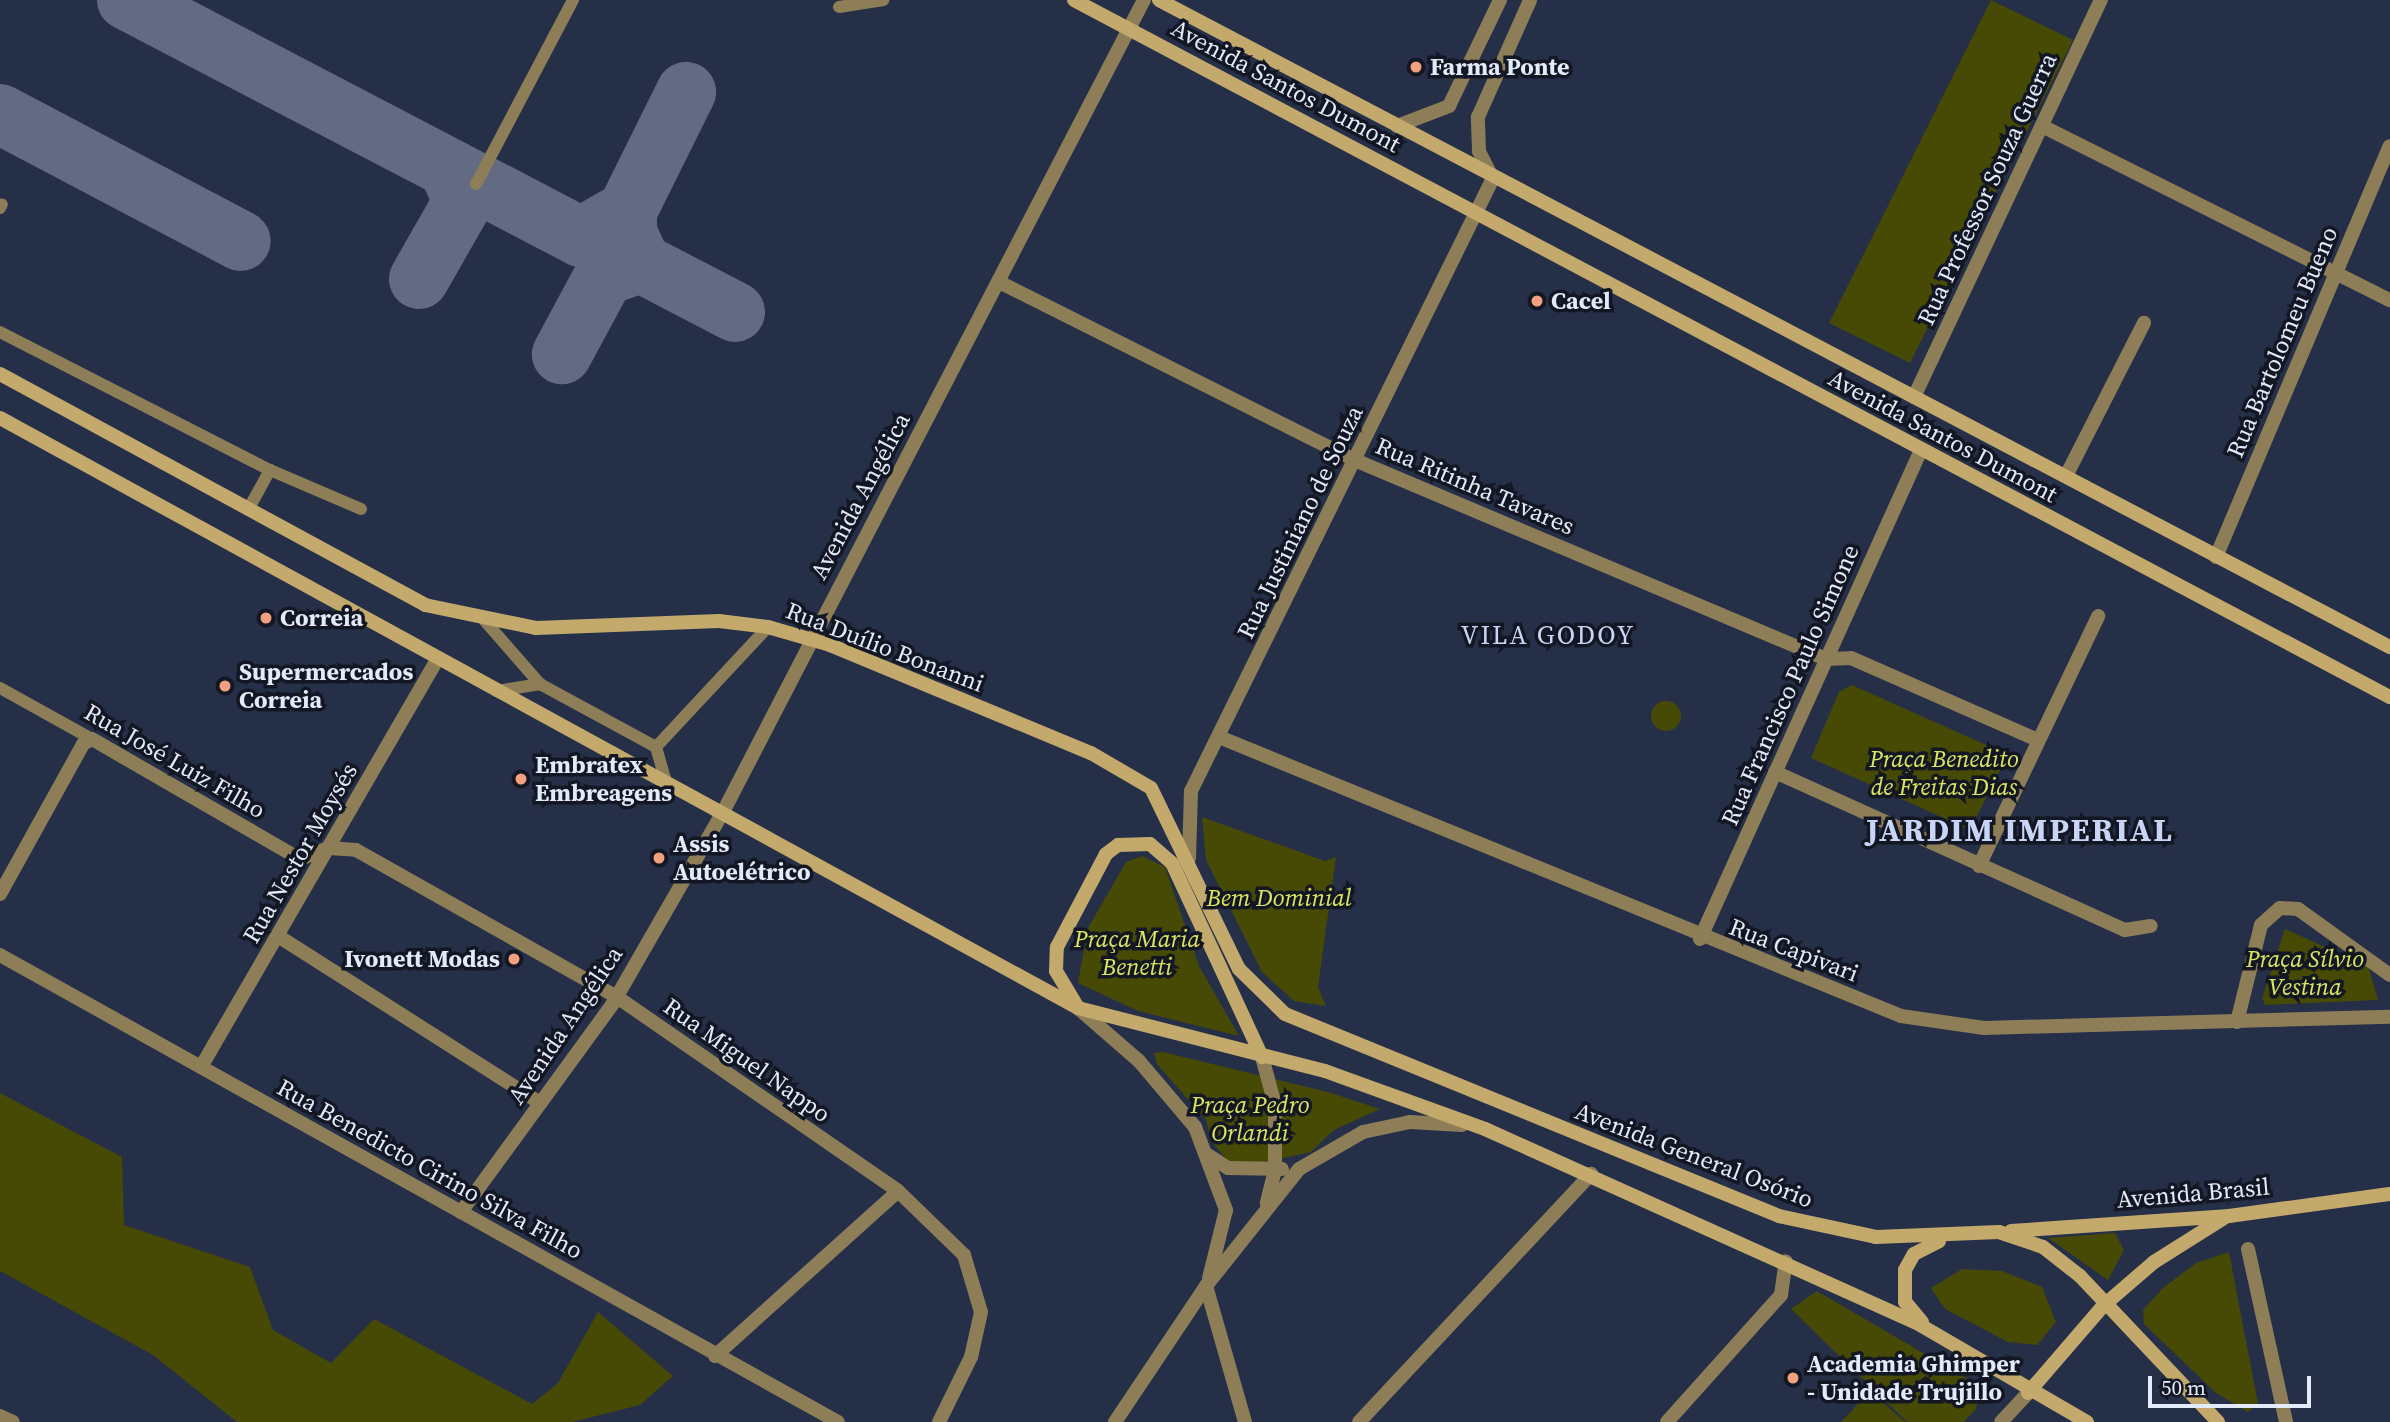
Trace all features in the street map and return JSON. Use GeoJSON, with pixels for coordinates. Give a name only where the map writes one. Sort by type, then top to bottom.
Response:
{"type":"FeatureCollection","features":[{"type":"Feature","properties":{"kind":"main road","name":"Avenida Santos Dumont"},"geometry":{"type":"LineString","coordinates":[[1074,0],[1478,211],[1921,450],[2390,697]]}},
{"type":"Feature","properties":{"kind":"main road","name":"Avenida Santos Dumont"},"geometry":{"type":"LineString","coordinates":[[1158,0],[2390,648]]}},
{"type":"Feature","properties":{"kind":"main road","name":"Rua Duílio Bonanni"},"geometry":{"type":"LineString","coordinates":[[0,374],[425,605],[485,621],[587,630],[719,621],[768,627],[808,639],[1132,773],[1151,788],[1189,858]]}},
{"type":"Feature","properties":{"kind":"main road"},"geometry":{"type":"LineString","coordinates":[[0,418],[437,660],[1078,1007],[1325,1072],[1485,1129],[1786,1261],[1928,1328],[2028,1393],[2087,1422]]}},
{"type":"Feature","properties":{"kind":"main road"},"geometry":{"type":"LineString","coordinates":[[1078,1007],[1056,971],[1057,947],[1092,873],[1118,845],[1150,844],[1164,852],[1201,924],[1262,1057]]}},
{"type":"Feature","properties":{"kind":"main road"},"geometry":{"type":"LineString","coordinates":[[1189,858],[1201,924],[1239,969]]}},
{"type":"Feature","properties":{"kind":"main road","name":"Avenida General Osório"},"geometry":{"type":"LineString","coordinates":[[1189,858],[1239,969],[1285,1014],[1732,1198],[1836,1230],[1947,1238],[1999,1232],[2043,1247],[2067,1264],[2103,1307],[2218,1422]]}},
{"type":"Feature","properties":{"kind":"main road","name":"Avenida Brasil"},"geometry":{"type":"LineString","coordinates":[[1999,1232],[2228,1216],[2390,1194]]}},
{"type":"Feature","properties":{"kind":"main road"},"geometry":{"type":"LineString","coordinates":[[2028,1393],[2103,1307],[2154,1262],[2228,1216]]}},
{"type":"Feature","properties":{"kind":"main road"},"geometry":{"type":"LineString","coordinates":[[1928,1328],[1905,1302],[1905,1270],[1914,1254],[1947,1238]]}},
{"type":"Feature","properties":{"kind":"street","name":"Avenida Angélica"},"geometry":{"type":"LineString","coordinates":[[461,1212],[617,998],[722,814],[808,639],[1001,283],[1144,0]]}},
{"type":"Feature","properties":{"kind":"street"},"geometry":{"type":"LineString","coordinates":[[1397,125],[1449,106],[1500,0]]}},
{"type":"Feature","properties":{"kind":"street"},"geometry":{"type":"LineString","coordinates":[[1478,211],[1493,178],[1479,151],[1478,117],[1530,0]]}},
{"type":"Feature","properties":{"kind":"street","name":"Rua Professor Souza Guerra"},"geometry":{"type":"LineString","coordinates":[[1914,397],[2101,0]]}},
{"type":"Feature","properties":{"kind":"street"},"geometry":{"type":"LineString","coordinates":[[2042,125],[2390,300]]}},
{"type":"Feature","properties":{"kind":"street","name":"Rua Bartolomeu Bueno"},"geometry":{"type":"LineString","coordinates":[[2216,557],[2390,146]]}},
{"type":"Feature","properties":{"kind":"street","name":"Rua Justiniano de Souza"},"geometry":{"type":"LineString","coordinates":[[1189,858],[1187,805],[1478,211]]}},
{"type":"Feature","properties":{"kind":"street","name":"Rua Ritinha Tavares"},"geometry":{"type":"LineString","coordinates":[[1001,283],[1357,461],[1826,659],[1851,658],[2038,740]]}},
{"type":"Feature","properties":{"kind":"street"},"geometry":{"type":"LineString","coordinates":[[2066,477],[2144,323]]}},
{"type":"Feature","properties":{"kind":"street","name":"Rua Francisco Paulo Simone"},"geometry":{"type":"LineString","coordinates":[[1700,939],[1921,450]]}},
{"type":"Feature","properties":{"kind":"street"},"geometry":{"type":"LineString","coordinates":[[1979,866],[2098,616]]}},
{"type":"Feature","properties":{"kind":"street","name":"Rua Nestor Moysés"},"geometry":{"type":"LineString","coordinates":[[201,1068],[437,660]]}},
{"type":"Feature","properties":{"kind":"street","name":"Rua Capivari"},"geometry":{"type":"LineString","coordinates":[[1219,737],[1700,939],[1901,1016],[1984,1028],[2390,1017]]}},
{"type":"Feature","properties":{"kind":"street"},"geometry":{"type":"LineString","coordinates":[[0,894],[83,744],[92,738]]}},
{"type":"Feature","properties":{"kind":"street","name":"Rua José Luiz Filho"},"geometry":{"type":"LineString","coordinates":[[92,738],[300,859],[329,848]]}},
{"type":"Feature","properties":{"kind":"street"},"geometry":{"type":"LineString","coordinates":[[1775,772],[2125,930],[2151,926]]}},
{"type":"Feature","properties":{"kind":"street","name":"Rua Miguel Nappo"},"geometry":{"type":"LineString","coordinates":[[329,848],[356,850],[617,998],[898,1191],[964,1255],[976,1280],[981,1312],[971,1357],[939,1422]]}},
{"type":"Feature","properties":{"kind":"street"},"geometry":{"type":"LineString","coordinates":[[2237,1022],[2262,925],[2280,908],[2298,909],[2390,975]]}},
{"type":"Feature","properties":{"kind":"street"},"geometry":{"type":"LineString","coordinates":[[278,936],[540,1103]]}},
{"type":"Feature","properties":{"kind":"street","name":"Rua Benedicto Cirino Silva Filho"},"geometry":{"type":"LineString","coordinates":[[0,955],[715,1356],[838,1422]]}},
{"type":"Feature","properties":{"kind":"street"},"geometry":{"type":"LineString","coordinates":[[1078,1007],[1172,1095],[1208,1155],[1226,1210],[1206,1286],[1244,1422]]}},
{"type":"Feature","properties":{"kind":"street"},"geometry":{"type":"LineString","coordinates":[[1262,1057],[1275,1105],[1275,1170],[1264,1214]]}},
{"type":"Feature","properties":{"kind":"street"},"geometry":{"type":"LineString","coordinates":[[1208,1155],[1227,1168],[1275,1170],[1319,1155],[1363,1132],[1410,1122],[1485,1129]]}},
{"type":"Feature","properties":{"kind":"street"},"geometry":{"type":"LineString","coordinates":[[1115,1422],[1206,1286],[1264,1214],[1283,1184],[1319,1155]]}},
{"type":"Feature","properties":{"kind":"street"},"geometry":{"type":"LineString","coordinates":[[1359,1422],[1591,1174]]}},
{"type":"Feature","properties":{"kind":"street"},"geometry":{"type":"LineString","coordinates":[[715,1356],[898,1191]]}},
{"type":"Feature","properties":{"kind":"street"},"geometry":{"type":"LineString","coordinates":[[2248,1250],[2286,1422]]}},
{"type":"Feature","properties":{"kind":"street"},"geometry":{"type":"LineString","coordinates":[[1667,1422],[1781,1295],[1786,1261]]}},
{"type":"Feature","properties":{"kind":"street"},"geometry":{"type":"LineString","coordinates":[[2001,1422],[2028,1393]]}},
{"type":"Feature","properties":{"kind":"street"},"geometry":{"type":"LineString","coordinates":[[0,1416],[13,1422]]}},
{"type":"Feature","properties":{"kind":"lane"},"geometry":{"type":"LineString","coordinates":[[476,184],[573,0]]}},
{"type":"Feature","properties":{"kind":"lane"},"geometry":{"type":"LineString","coordinates":[[839,7],[883,0]]}},
{"type":"Feature","properties":{"kind":"lane"},"geometry":{"type":"LineString","coordinates":[[0,332],[270,470],[361,509]]}},
{"type":"Feature","properties":{"kind":"lane"},"geometry":{"type":"LineString","coordinates":[[248,510],[270,470]]}},
{"type":"Feature","properties":{"kind":"lane"},"geometry":{"type":"LineString","coordinates":[[485,621],[540,684],[656,747],[666,783]]}},
{"type":"Feature","properties":{"kind":"lane"},"geometry":{"type":"LineString","coordinates":[[656,747],[768,627]]}},
{"type":"Feature","properties":{"kind":"lane"},"geometry":{"type":"LineString","coordinates":[[496,691],[540,684]]}},
{"type":"Feature","properties":{"kind":"lane","name":"Rua José Luiz Filho"},"geometry":{"type":"LineString","coordinates":[[0,688],[92,738]]}},
{"type":"Feature","properties":{"kind":"green space"},"geometry":{"type":"Polygon","coordinates":[[[1991,0],[2073,40],[1910,363],[1829,323],[1991,0]]]}},
{"type":"Feature","properties":{"kind":"green space","name":"Praça Benedito de Freitas Dias"},"geometry":{"type":"Polygon","coordinates":[[[1852,685],[2002,752],[2004,762],[1970,830],[1811,758],[1839,692],[1852,685]]]}},
{"type":"Feature","properties":{"kind":"green space"},"geometry":{"type":"Polygon","coordinates":[[[1666,701],[1677,705],[1681,716],[1677,727],[1666,731],[1655,727],[1651,716],[1655,705],[1666,701]]]}},
{"type":"Feature","properties":{"kind":"green space","name":"Bem Dominial"},"geometry":{"type":"Polygon","coordinates":[[[1202,817],[1325,861],[1336,857],[1318,987],[1326,1006],[1294,1001],[1262,972],[1206,860],[1202,817]]]}},
{"type":"Feature","properties":{"kind":"green space","name":"Praça Maria Benetti"},"geometry":{"type":"Polygon","coordinates":[[[1142,856],[1165,867],[1199,966],[1239,1036],[1138,1011],[1078,983],[1088,928],[1126,862],[1142,856]]]}},
{"type":"Feature","properties":{"kind":"green space","name":"Praça Sílvio Vestina"},"geometry":{"type":"Polygon","coordinates":[[[2285,929],[2368,966],[2378,1000],[2265,1005],[2262,998],[2285,929]]]}},
{"type":"Feature","properties":{"kind":"green space","name":"Praça Pedro Orlandi"},"geometry":{"type":"Polygon","coordinates":[[[1163,1052],[1328,1092],[1380,1109],[1334,1130],[1311,1152],[1256,1164],[1229,1162],[1211,1141],[1206,1120],[1157,1064],[1154,1053],[1163,1052]]]}},
{"type":"Feature","properties":{"kind":"green space"},"geometry":{"type":"Polygon","coordinates":[[[0,1093],[122,1157],[124,1225],[250,1267],[273,1330],[331,1363],[374,1319],[532,1404],[558,1383],[598,1312],[673,1376],[640,1405],[572,1422],[237,1422],[153,1355],[0,1271],[0,1093]]]}},
{"type":"Feature","properties":{"kind":"green space"},"geometry":{"type":"Polygon","coordinates":[[[2115,1233],[2124,1250],[2108,1280],[2048,1238],[2115,1233]]]}},
{"type":"Feature","properties":{"kind":"green space"},"geometry":{"type":"Polygon","coordinates":[[[2229,1252],[2258,1404],[2248,1412],[2216,1393],[2144,1324],[2143,1310],[2163,1288],[2196,1263],[2229,1252]]]}},
{"type":"Feature","properties":{"kind":"green space"},"geometry":{"type":"Polygon","coordinates":[[[1962,1269],[2002,1271],[2042,1287],[2056,1322],[2037,1345],[2008,1342],[1945,1309],[1931,1288],[1962,1269]]]}},
{"type":"Feature","properties":{"kind":"green space"},"geometry":{"type":"Polygon","coordinates":[[[1817,1291],[1971,1381],[1979,1395],[1976,1409],[1964,1422],[1907,1422],[1791,1309],[1817,1291]]]}},
{"type":"Feature","properties":{"kind":"green space"},"geometry":{"type":"Polygon","coordinates":[[[1870,1391],[1905,1422],[1841,1422],[1870,1391]]]}},
{"type":"Feature","properties":{"kind":"taxiway"},"geometry":{"type":"LineString","coordinates":[[127,0],[581,237],[627,211],[627,233],[641,263],[604,276],[562,354]]}},
{"type":"Feature","properties":{"kind":"taxiway"},"geometry":{"type":"LineString","coordinates":[[627,211],[686,92]]}},
{"type":"Feature","properties":{"kind":"taxiway"},"geometry":{"type":"LineString","coordinates":[[0,114],[241,241]]}},
{"type":"Feature","properties":{"kind":"taxiway"},"geometry":{"type":"LineString","coordinates":[[419,279],[459,209],[460,193],[449,170]]}},
{"type":"Feature","properties":{"kind":"taxiway"},"geometry":{"type":"LineString","coordinates":[[641,263],[735,312]]}},
{"type":"Feature","properties":{"kind":"place","name":"Farma Ponte"},"geometry":{"type":"Point","coordinates":[1416,67]}},
{"type":"Feature","properties":{"kind":"place","name":"Cacel"},"geometry":{"type":"Point","coordinates":[1537,301]}},
{"type":"Feature","properties":{"kind":"place","name":"Correia"},"geometry":{"type":"Point","coordinates":[266,618]}},
{"type":"Feature","properties":{"kind":"place","name":"Supermercados Correia"},"geometry":{"type":"Point","coordinates":[225,686]}},
{"type":"Feature","properties":{"kind":"place","name":"Embratex Embreagens"},"geometry":{"type":"Point","coordinates":[521,779]}},
{"type":"Feature","properties":{"kind":"place","name":"Assis Autoelétrico"},"geometry":{"type":"Point","coordinates":[659,858]}},
{"type":"Feature","properties":{"kind":"place","name":"Ivonett Modas"},"geometry":{"type":"Point","coordinates":[514,959]}},
{"type":"Feature","properties":{"kind":"place","name":"Academia Ghimper - Unidade Trujillo"},"geometry":{"type":"Point","coordinates":[1793,1378]}},
{"type":"Feature","properties":{"kind":"district","name":"VILA GODOY"},"geometry":{"type":"Point","coordinates":[1548,636]}},
{"type":"Feature","properties":{"kind":"district","name":"JARDIM IMPERIAL"},"geometry":{"type":"Point","coordinates":[2020,830]}}]}
